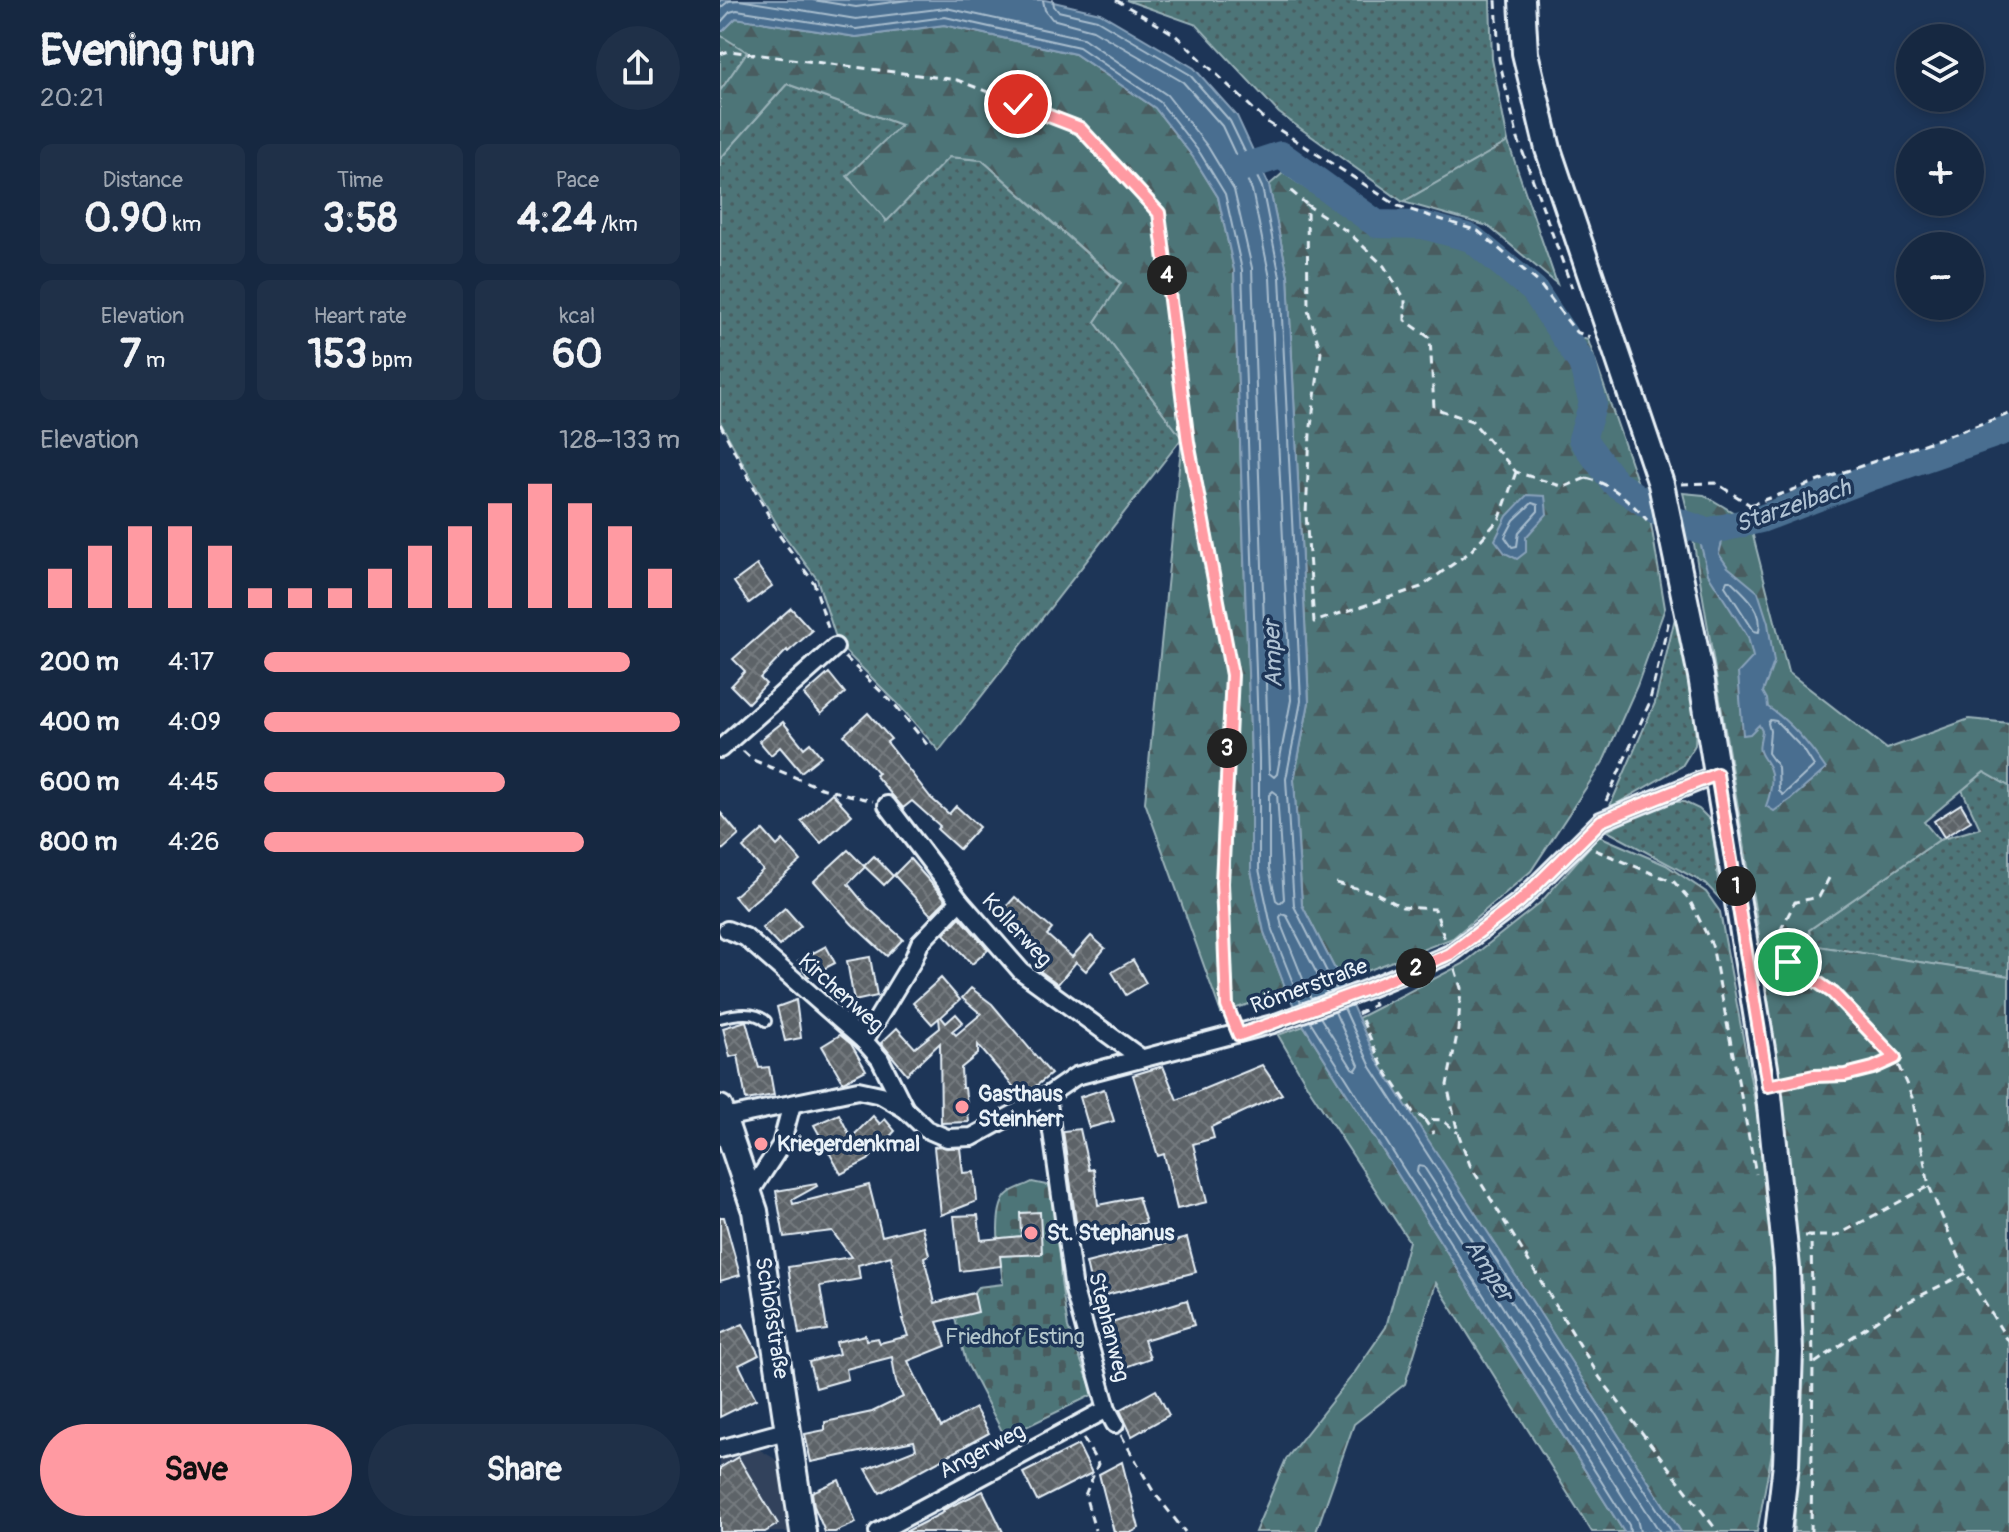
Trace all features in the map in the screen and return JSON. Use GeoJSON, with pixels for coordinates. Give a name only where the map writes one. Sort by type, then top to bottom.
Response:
{"type":"FeatureCollection","features":[{"type":"Feature","properties":{"kind":"main road"},"geometry":{"type":"LineString","coordinates":[[1522,0],[1525,53],[1548,149],[1662,492],[1664,528],[1701,676],[1768,1086],[1787,1268],[1790,1352],[1786,1464],[1778,1532]]}},
{"type":"Feature","properties":{"kind":"main road","name":"Schloßstraße"},"geometry":{"type":"LineString","coordinates":[[722,1113],[755,1211],[803,1532]]}},
{"type":"Feature","properties":{"kind":"street"},"geometry":{"type":"LineString","coordinates":[[726,745],[835,647]]}},
{"type":"Feature","properties":{"kind":"street","name":"Römerstraße"},"geometry":{"type":"LineString","coordinates":[[722,1113],[792,1104],[858,1090],[881,1095],[905,1109],[926,1129],[947,1138],[972,1137],[1047,1096],[1076,1076],[1273,1024],[1450,954],[1520,901],[1601,821],[1717,774]]}},
{"type":"Feature","properties":{"kind":"street","name":"Kollerweg"},"geometry":{"type":"LineString","coordinates":[[887,805],[960,901],[1021,971],[1141,1058]]}},
{"type":"Feature","properties":{"kind":"street"},"geometry":{"type":"LineString","coordinates":[[864,1041],[920,943],[960,901]]}},
{"type":"Feature","properties":{"kind":"street","name":"Kirchenweg"},"geometry":{"type":"LineString","coordinates":[[727,930],[745,937],[864,1041],[880,1059],[905,1109]]}},
{"type":"Feature","properties":{"kind":"street","name":"Stephanweg"},"geometry":{"type":"LineString","coordinates":[[1047,1096],[1074,1290],[1111,1416]]}},
{"type":"Feature","properties":{"kind":"street"},"geometry":{"type":"LineString","coordinates":[[749,1194],[781,1145],[792,1104]]}},
{"type":"Feature","properties":{"kind":"street","name":"Angerweg"},"geometry":{"type":"LineString","coordinates":[[878,1532],[1076,1426],[1111,1416]]}},
{"type":"Feature","properties":{"kind":"street"},"geometry":{"type":"LineString","coordinates":[[720,1449],[789,1430]]}},
{"type":"Feature","properties":{"kind":"lane"},"geometry":{"type":"LineString","coordinates":[[720,1018],[741,1014],[760,1016],[766,1021]]}},
{"type":"Feature","properties":{"kind":"path"},"geometry":{"type":"LineString","coordinates":[[1116,0],[1174,34],[1267,122],[1398,206],[1478,231],[1538,282],[1576,332],[1590,337]]}},
{"type":"Feature","properties":{"kind":"path"},"geometry":{"type":"LineString","coordinates":[[720,54],[729,51],[957,80],[1080,128],[1159,213],[1188,442],[1232,675],[1222,883],[1227,1006],[1239,1035]]}},
{"type":"Feature","properties":{"kind":"path"},"geometry":{"type":"LineString","coordinates":[[1291,191],[1348,232],[1384,266],[1405,299],[1405,320],[1430,338],[1434,408],[1472,421],[1516,472],[1564,487],[1586,478],[1601,482],[1627,497],[1664,528]]}},
{"type":"Feature","properties":{"kind":"path"},"geometry":{"type":"LineString","coordinates":[[1307,205],[1308,310],[1321,352],[1310,434],[1306,514],[1314,622],[1421,587],[1470,552],[1500,518],[1516,472]]}},
{"type":"Feature","properties":{"kind":"path"},"geometry":{"type":"LineString","coordinates":[[1750,505],[2009,414]]}},
{"type":"Feature","properties":{"kind":"path"},"geometry":{"type":"LineString","coordinates":[[720,424],[779,535],[814,583],[835,647],[895,705],[929,747]]}},
{"type":"Feature","properties":{"kind":"path"},"geometry":{"type":"LineString","coordinates":[[1573,488],[1586,478]]}},
{"type":"Feature","properties":{"kind":"path"},"geometry":{"type":"LineString","coordinates":[[1662,492],[1716,483],[1750,505]]}},
{"type":"Feature","properties":{"kind":"path"},"geometry":{"type":"LineString","coordinates":[[1750,505],[1753,530]]}},
{"type":"Feature","properties":{"kind":"path"},"geometry":{"type":"LineString","coordinates":[[1604,805],[1649,704],[1670,609]]}},
{"type":"Feature","properties":{"kind":"path"},"geometry":{"type":"LineString","coordinates":[[726,745],[753,760],[821,788],[887,805]]}},
{"type":"Feature","properties":{"kind":"path"},"geometry":{"type":"LineString","coordinates":[[1579,843],[1674,882],[1689,899],[1712,945],[1757,1180]]}},
{"type":"Feature","properties":{"kind":"path"},"geometry":{"type":"LineString","coordinates":[[1829,878],[1819,897],[1795,902],[1776,939],[1788,962],[1833,993],[1895,1058],[1912,1097],[1929,1186],[1966,1273],[2009,1341]]}},
{"type":"Feature","properties":{"kind":"path"},"geometry":{"type":"LineString","coordinates":[[1336,883],[1376,893],[1402,907],[1435,909],[1461,988],[1458,1030],[1447,1085],[1458,1133],[1470,1165],[1600,1378],[1718,1532]]}},
{"type":"Feature","properties":{"kind":"path"},"geometry":{"type":"LineString","coordinates":[[1373,1004],[1359,1013],[1382,1065],[1413,1112],[1424,1119],[1434,1134]]}},
{"type":"Feature","properties":{"kind":"path"},"geometry":{"type":"LineString","coordinates":[[1768,1086],[1814,1076],[1845,1075],[1895,1058]]}},
{"type":"Feature","properties":{"kind":"path"},"geometry":{"type":"LineString","coordinates":[[1424,1119],[1442,1120],[1458,1133]]}},
{"type":"Feature","properties":{"kind":"path"},"geometry":{"type":"LineString","coordinates":[[1805,1236],[1836,1236],[1929,1186]]}},
{"type":"Feature","properties":{"kind":"path"},"geometry":{"type":"LineString","coordinates":[[1811,1236],[1811,1532]]}},
{"type":"Feature","properties":{"kind":"path"},"geometry":{"type":"LineString","coordinates":[[1813,1364],[1890,1311],[1966,1273]]}},
{"type":"Feature","properties":{"kind":"path"},"geometry":{"type":"LineString","coordinates":[[1111,1416],[1153,1491],[1185,1532]]}},
{"type":"Feature","properties":{"kind":"path"},"geometry":{"type":"LineString","coordinates":[[1076,1426],[1098,1464],[1085,1495],[1095,1530]]}},
{"type":"Feature","properties":{"kind":"shaded area"},"geometry":{"type":"Polygon","coordinates":[[[757,1448],[780,1462],[792,1532],[720,1532],[720,1459],[757,1448]]]}},
{"type":"Feature","properties":{"kind":"green space"},"geometry":{"type":"Polygon","coordinates":[[[1126,0],[1490,0],[1492,59],[1508,142],[1403,202],[1279,113],[1197,25],[1126,0]]]}},
{"type":"Feature","properties":{"kind":"green space"},"geometry":{"type":"Polygon","coordinates":[[[736,18],[856,37],[944,25],[1075,54],[1155,108],[1193,157],[1218,197],[1234,270],[1251,758],[1251,870],[1264,932],[1287,992],[1221,1013],[1145,802],[1182,438],[1095,322],[1121,283],[982,160],[949,157],[887,221],[847,176],[901,125],[787,84],[720,159],[720,91],[747,52],[720,35],[720,31],[736,18]]]}},
{"type":"Feature","properties":{"kind":"green space"},"geometry":{"type":"Polygon","coordinates":[[[720,35],[748,51],[720,91],[720,35]]]}},
{"type":"Feature","properties":{"kind":"green space"},"geometry":{"type":"Polygon","coordinates":[[[787,84],[902,125],[886,221],[949,157],[982,160],[1121,284],[1095,322],[1182,438],[939,751],[898,704],[838,644],[817,579],[780,530],[720,422],[720,159],[787,84]]]}},
{"type":"Feature","properties":{"kind":"green space"},"geometry":{"type":"Polygon","coordinates":[[[1508,142],[1557,284],[1488,226],[1403,202],[1508,142]]]}},
{"type":"Feature","properties":{"kind":"green space"},"geometry":{"type":"Polygon","coordinates":[[[1283,173],[1373,233],[1425,237],[1468,248],[1530,294],[1571,335],[1588,340],[1650,518],[1665,608],[1637,686],[1603,762],[1531,871],[1453,938],[1341,981],[1302,905],[1294,780],[1309,702],[1288,276],[1269,185],[1283,173]]]}},
{"type":"Feature","properties":{"kind":"green space"},"geometry":{"type":"Polygon","coordinates":[[[1683,493],[1704,495],[1741,517],[1690,521],[1683,493]]]}},
{"type":"Feature","properties":{"kind":"green space"},"geometry":{"type":"Polygon","coordinates":[[[1751,528],[1788,672],[1887,749],[1969,719],[2009,723],[2009,786],[1984,772],[1924,822],[1939,840],[1809,930],[1811,945],[2009,976],[2009,1532],[1794,1532],[1801,1319],[1789,1170],[1757,921],[1693,538],[1751,528]]]}},
{"type":"Feature","properties":{"kind":"green space"},"geometry":{"type":"Polygon","coordinates":[[[1678,605],[1696,721],[1695,745],[1682,766],[1609,808],[1655,703],[1678,605]]]}},
{"type":"Feature","properties":{"kind":"green space"},"geometry":{"type":"Polygon","coordinates":[[[1984,772],[2009,786],[2009,976],[1811,945],[1809,930],[1939,840],[1980,828],[1962,790],[1984,772]]]}},
{"type":"Feature","properties":{"kind":"green space"},"geometry":{"type":"Polygon","coordinates":[[[1663,802],[1684,802],[1699,809],[1712,822],[1720,899],[1706,884],[1607,831],[1663,802]]]}},
{"type":"Feature","properties":{"kind":"green space"},"geometry":{"type":"Polygon","coordinates":[[[1599,836],[1666,865],[1706,892],[1720,912],[1769,1180],[1777,1319],[1772,1452],[1757,1532],[1681,1532],[1377,1062],[1358,1018],[1463,964],[1541,902],[1599,836]]]}},
{"type":"Feature","properties":{"kind":"green space"},"geometry":{"type":"Polygon","coordinates":[[[1304,1026],[1624,1532],[1592,1532],[1436,1283],[1405,1384],[1354,1424],[1316,1532],[1255,1532],[1286,1459],[1355,1372],[1386,1327],[1409,1241],[1308,1087],[1278,1035],[1304,1026]]]}},
{"type":"Feature","properties":{"kind":"green space","name":"Friedhof Esting"},"geometry":{"type":"Polygon","coordinates":[[[1032,1182],[1056,1187],[1061,1282],[1068,1328],[1094,1394],[1005,1437],[966,1362],[950,1299],[973,1293],[978,1287],[1003,1284],[998,1236],[1000,1210],[1009,1193],[1032,1182]]]}},
{"type":"Feature","properties":{"kind":"water","name":"Amper"},"geometry":{"type":"Polygon","coordinates":[[[720,0],[1045,0],[1100,13],[1194,68],[1237,116],[1269,185],[1288,276],[1309,702],[1294,780],[1302,905],[1378,1062],[1681,1532],[1624,1532],[1304,1026],[1264,932],[1251,870],[1251,758],[1234,270],[1218,197],[1193,157],[1155,108],[1075,54],[944,25],[856,37],[736,18],[720,31],[720,0]]]}},
{"type":"Feature","properties":{"kind":"water"},"geometry":{"type":"Polygon","coordinates":[[[1527,495],[1545,496],[1547,514],[1526,537],[1526,552],[1517,559],[1505,553],[1495,540],[1507,516],[1527,495]]]}},
{"type":"Feature","properties":{"kind":"water"},"geometry":{"type":"Polygon","coordinates":[[[1745,518],[1748,526],[1723,538],[1719,554],[1728,567],[1758,592],[1768,623],[1774,662],[1763,692],[1768,707],[1800,735],[1826,769],[1774,811],[1766,806],[1771,776],[1760,751],[1762,731],[1759,725],[1750,734],[1743,735],[1738,673],[1753,657],[1748,637],[1708,574],[1696,525],[1745,518]]]}},
{"type":"Feature","properties":{"kind":"building"},"geometry":{"type":"Polygon","coordinates":[[[757,565],[772,586],[749,603],[734,582],[757,565]]]}},
{"type":"Feature","properties":{"kind":"building"},"geometry":{"type":"Polygon","coordinates":[[[791,608],[812,631],[787,650],[760,678],[766,684],[748,703],[731,686],[745,671],[733,659],[791,608]]]}},
{"type":"Feature","properties":{"kind":"building"},"geometry":{"type":"Polygon","coordinates":[[[829,673],[845,693],[821,714],[804,695],[829,673]]]}},
{"type":"Feature","properties":{"kind":"building"},"geometry":{"type":"Polygon","coordinates":[[[868,713],[891,739],[887,742],[931,798],[949,814],[956,806],[979,827],[959,849],[937,829],[940,826],[912,801],[903,808],[875,775],[878,773],[844,735],[868,713]]]}},
{"type":"Feature","properties":{"kind":"building"},"geometry":{"type":"Polygon","coordinates":[[[783,722],[804,748],[810,743],[821,756],[801,772],[780,747],[771,755],[759,741],[783,722]]]}},
{"type":"Feature","properties":{"kind":"building"},"geometry":{"type":"Polygon","coordinates":[[[832,793],[852,815],[821,843],[801,821],[832,793]]]}},
{"type":"Feature","properties":{"kind":"building"},"geometry":{"type":"Polygon","coordinates":[[[1961,804],[1971,821],[1944,837],[1934,821],[1961,804]]]}},
{"type":"Feature","properties":{"kind":"building"},"geometry":{"type":"Polygon","coordinates":[[[720,812],[739,835],[720,852],[720,812]]]}},
{"type":"Feature","properties":{"kind":"building"},"geometry":{"type":"Polygon","coordinates":[[[763,830],[777,846],[783,840],[801,861],[745,909],[734,896],[763,870],[743,848],[763,830]]]}},
{"type":"Feature","properties":{"kind":"building"},"geometry":{"type":"Polygon","coordinates":[[[848,850],[865,867],[848,884],[867,907],[903,939],[887,956],[852,924],[814,881],[848,850]]]}},
{"type":"Feature","properties":{"kind":"building"},"geometry":{"type":"Polygon","coordinates":[[[874,856],[893,876],[884,885],[864,866],[874,856]]]}},
{"type":"Feature","properties":{"kind":"building"},"geometry":{"type":"Polygon","coordinates":[[[910,859],[946,900],[931,915],[894,875],[910,859]]]}},
{"type":"Feature","properties":{"kind":"building"},"geometry":{"type":"Polygon","coordinates":[[[1015,897],[1052,929],[1047,935],[1072,957],[1091,936],[1105,948],[1086,971],[1076,962],[1058,984],[1040,971],[1048,962],[997,917],[1015,897]]]}},
{"type":"Feature","properties":{"kind":"building"},"geometry":{"type":"Polygon","coordinates":[[[785,908],[801,926],[779,946],[762,928],[785,908]]]}},
{"type":"Feature","properties":{"kind":"building"},"geometry":{"type":"Polygon","coordinates":[[[960,917],[988,950],[972,964],[944,934],[960,917]]]}},
{"type":"Feature","properties":{"kind":"building"},"geometry":{"type":"Polygon","coordinates":[[[826,946],[835,963],[808,977],[798,961],[826,946]]]}},
{"type":"Feature","properties":{"kind":"building"},"geometry":{"type":"Polygon","coordinates":[[[870,957],[877,996],[854,1001],[847,961],[870,957]]]}},
{"type":"Feature","properties":{"kind":"building"},"geometry":{"type":"Polygon","coordinates":[[[1133,960],[1146,983],[1126,995],[1112,972],[1133,960]]]}},
{"type":"Feature","properties":{"kind":"building"},"geometry":{"type":"Polygon","coordinates":[[[941,978],[960,1000],[941,1017],[946,1023],[956,1014],[963,1022],[952,1031],[956,1035],[981,1014],[962,998],[971,988],[992,1004],[1051,1074],[1022,1097],[978,1045],[978,1054],[961,1068],[969,1122],[941,1123],[940,1043],[907,1074],[881,1043],[897,1028],[915,1048],[940,1028],[939,1018],[932,1024],[913,1003],[941,978]]]}},
{"type":"Feature","properties":{"kind":"building"},"geometry":{"type":"Polygon","coordinates":[[[796,1000],[801,1038],[785,1041],[777,1007],[796,1000]]]}},
{"type":"Feature","properties":{"kind":"building"},"geometry":{"type":"Polygon","coordinates":[[[746,1021],[759,1068],[769,1067],[774,1095],[746,1100],[738,1055],[730,1057],[723,1028],[746,1021]]]}},
{"type":"Feature","properties":{"kind":"building"},"geometry":{"type":"Polygon","coordinates":[[[840,1035],[851,1044],[866,1070],[843,1082],[822,1046],[840,1035]]]}},
{"type":"Feature","properties":{"kind":"building"},"geometry":{"type":"Polygon","coordinates":[[[1262,1065],[1282,1094],[1211,1127],[1214,1138],[1193,1144],[1207,1202],[1177,1209],[1164,1154],[1158,1156],[1133,1075],[1163,1066],[1177,1100],[1262,1065]]]}},
{"type":"Feature","properties":{"kind":"building"},"geometry":{"type":"Polygon","coordinates":[[[1104,1089],[1114,1121],[1089,1128],[1080,1097],[1104,1089]]]}},
{"type":"Feature","properties":{"kind":"building"},"geometry":{"type":"Polygon","coordinates":[[[839,1114],[851,1138],[873,1116],[880,1124],[885,1119],[895,1131],[868,1160],[841,1174],[814,1125],[839,1114]]]}},
{"type":"Feature","properties":{"kind":"building"},"geometry":{"type":"Polygon","coordinates":[[[1080,1129],[1089,1170],[1094,1169],[1098,1205],[1138,1197],[1146,1223],[1078,1236],[1063,1131],[1080,1129]]]}},
{"type":"Feature","properties":{"kind":"building"},"geometry":{"type":"Polygon","coordinates":[[[934,1147],[960,1148],[963,1173],[974,1172],[977,1201],[941,1215],[934,1147]]]}},
{"type":"Feature","properties":{"kind":"building"},"geometry":{"type":"Polygon","coordinates":[[[816,1184],[792,1200],[793,1204],[869,1185],[882,1236],[922,1226],[929,1255],[924,1257],[935,1303],[974,1293],[978,1312],[937,1322],[946,1346],[908,1361],[941,1427],[975,1408],[989,1433],[880,1493],[866,1469],[916,1449],[914,1441],[811,1462],[805,1434],[825,1430],[825,1422],[872,1412],[903,1397],[896,1382],[892,1357],[846,1369],[848,1379],[816,1388],[809,1362],[839,1354],[836,1342],[865,1335],[866,1340],[878,1338],[880,1343],[908,1336],[891,1256],[858,1265],[860,1279],[820,1286],[827,1330],[799,1334],[788,1267],[851,1257],[832,1231],[784,1237],[776,1191],[816,1184]]]}},
{"type":"Feature","properties":{"kind":"building"},"geometry":{"type":"Polygon","coordinates":[[[1040,1212],[1042,1254],[1000,1256],[1001,1266],[960,1271],[954,1216],[978,1215],[981,1240],[1021,1236],[1020,1213],[1040,1212]]]}},
{"type":"Feature","properties":{"kind":"building"},"geometry":{"type":"Polygon","coordinates":[[[720,1217],[724,1217],[740,1275],[720,1281],[720,1217]]]}},
{"type":"Feature","properties":{"kind":"building"},"geometry":{"type":"Polygon","coordinates":[[[1187,1238],[1196,1272],[1094,1298],[1086,1263],[1187,1238]]]}},
{"type":"Feature","properties":{"kind":"building"},"geometry":{"type":"Polygon","coordinates":[[[1187,1300],[1194,1325],[1144,1340],[1150,1358],[1123,1368],[1108,1324],[1187,1300]]]}},
{"type":"Feature","properties":{"kind":"building"},"geometry":{"type":"Polygon","coordinates":[[[743,1324],[759,1355],[739,1365],[756,1399],[720,1417],[720,1334],[743,1324]]]}},
{"type":"Feature","properties":{"kind":"building"},"geometry":{"type":"Polygon","coordinates":[[[1156,1390],[1169,1415],[1132,1436],[1120,1410],[1156,1390]]]}},
{"type":"Feature","properties":{"kind":"building"},"geometry":{"type":"Polygon","coordinates":[[[1078,1445],[1092,1473],[1037,1501],[1023,1473],[1078,1445]]]}},
{"type":"Feature","properties":{"kind":"building"},"geometry":{"type":"Polygon","coordinates":[[[738,1457],[778,1524],[765,1532],[720,1532],[720,1468],[738,1457]]]}},
{"type":"Feature","properties":{"kind":"building"},"geometry":{"type":"Polygon","coordinates":[[[1122,1462],[1139,1528],[1132,1532],[1114,1532],[1099,1474],[1122,1462]]]}},
{"type":"Feature","properties":{"kind":"building"},"geometry":{"type":"Polygon","coordinates":[[[839,1480],[856,1523],[835,1532],[825,1532],[814,1506],[812,1492],[839,1480]]]}},
{"type":"Feature","properties":{"kind":"building"},"geometry":{"type":"Polygon","coordinates":[[[983,1491],[1003,1532],[905,1532],[943,1510],[983,1491]]]}},
{"type":"Feature","properties":{"kind":"waterway","name":"Starzelbach"},"geometry":{"type":"LineString","coordinates":[[1238,169],[1281,155],[1377,224],[1423,225],[1471,238],[1534,290],[1582,363],[1593,403],[1582,439],[1615,483],[1668,518],[1706,532],[1761,519],[2009,429]]}},
{"type":"Feature","properties":{"kind":"place","name":"Gasthaus Steinherr"},"geometry":{"type":"Point","coordinates":[962,1107]}},
{"type":"Feature","properties":{"kind":"place","name":"Kriegerdenkmal"},"geometry":{"type":"Point","coordinates":[761,1144]}},
{"type":"Feature","properties":{"kind":"place","name":"St. Stephanus"},"geometry":{"type":"Point","coordinates":[1031,1233]}},
{"type":"Feature","properties":{"kind":"route"},"geometry":{"type":"LineString","coordinates":[[1018,104],[1080,128],[1159,213],[1188,442],[1232,675],[1222,883],[1227,1006],[1239,1035],[1367,989],[1450,954],[1520,901],[1601,821],[1717,774],[1768,1086],[1814,1076],[1845,1075],[1895,1058],[1833,993],[1788,962]]}}]}
